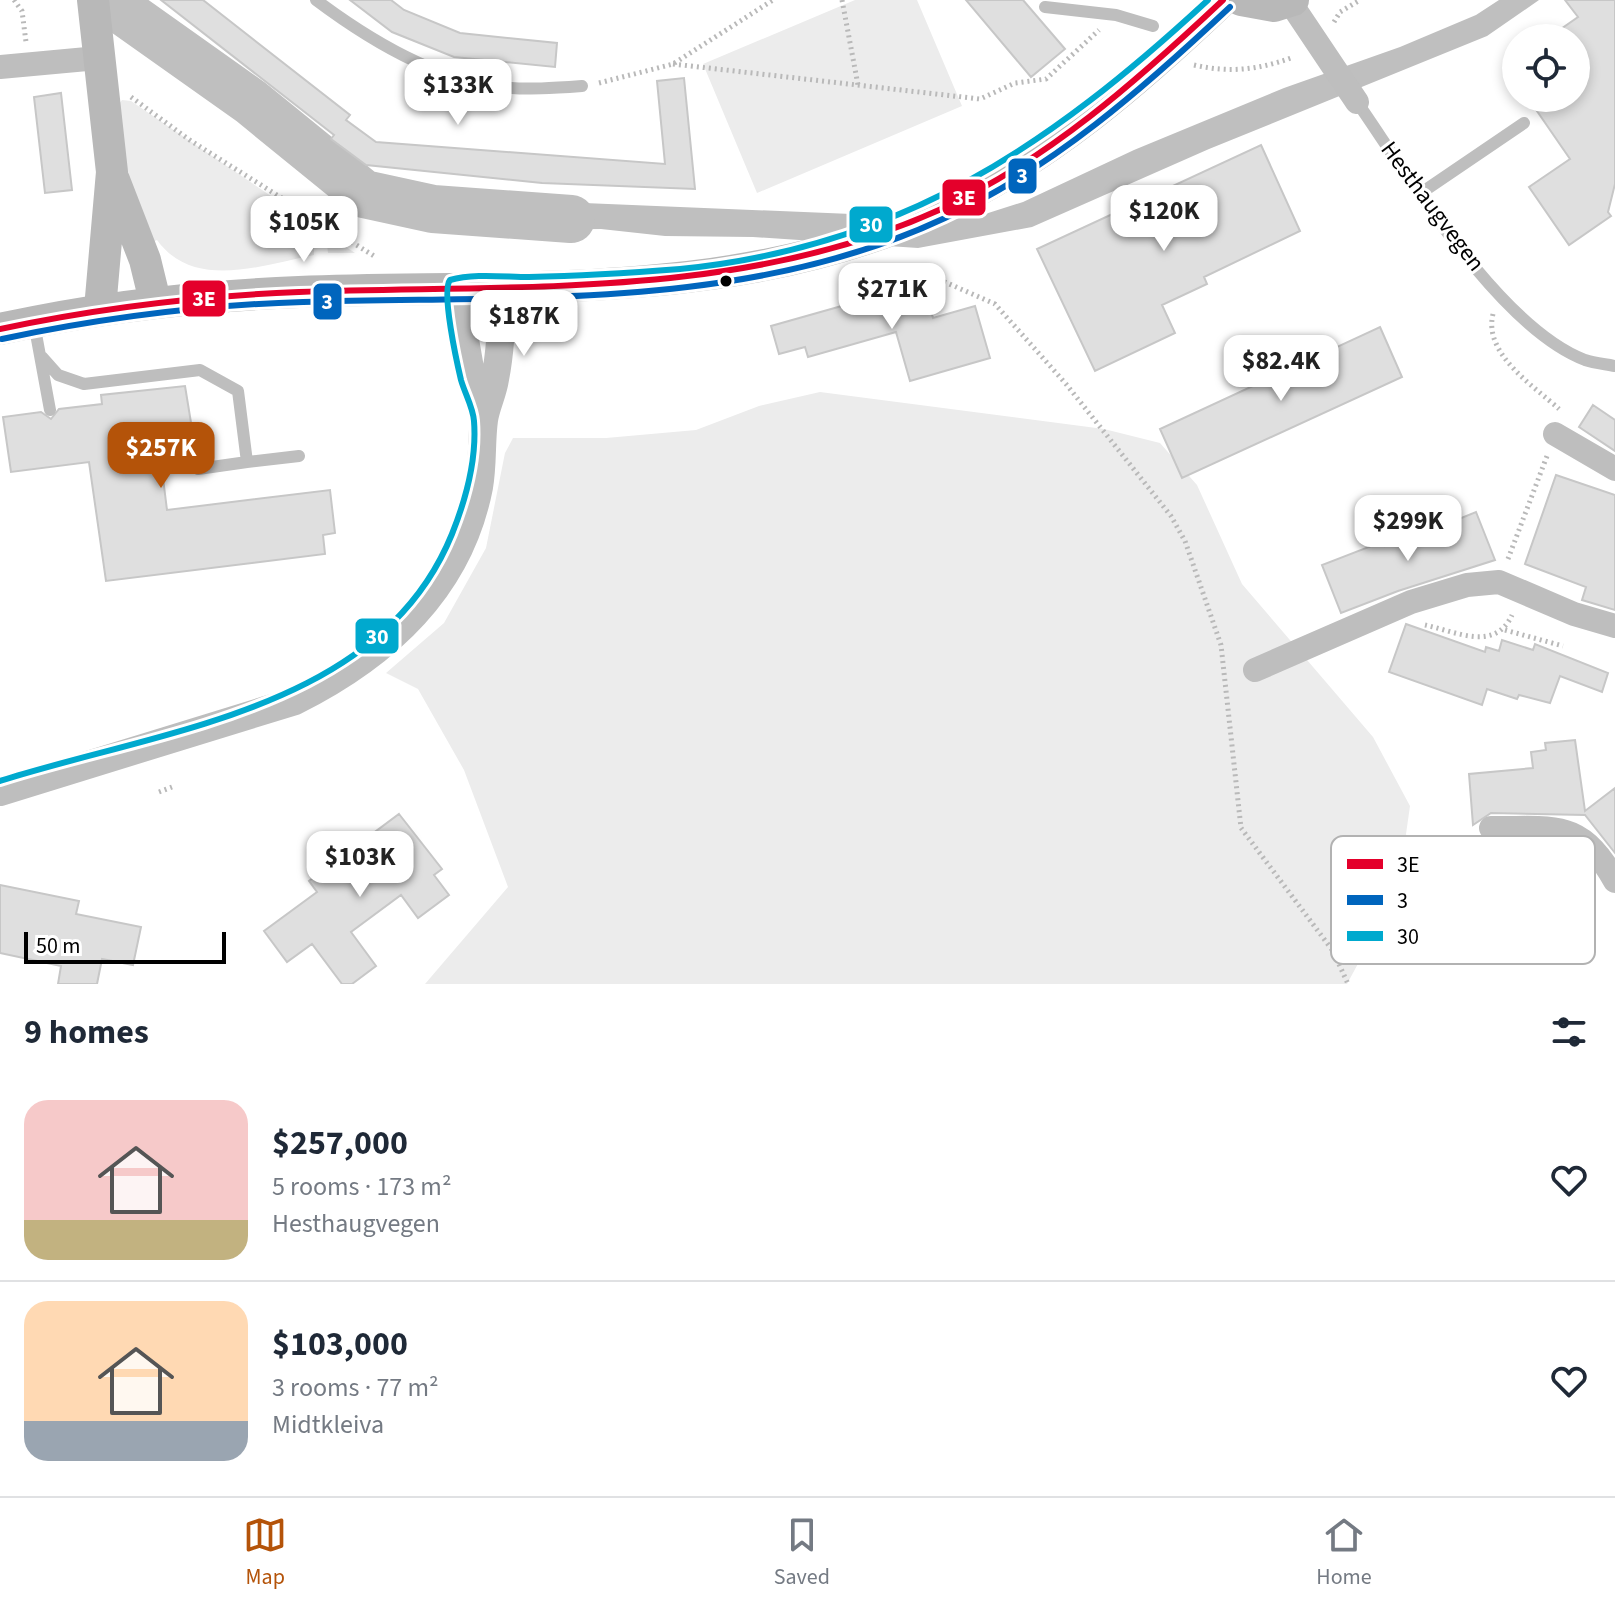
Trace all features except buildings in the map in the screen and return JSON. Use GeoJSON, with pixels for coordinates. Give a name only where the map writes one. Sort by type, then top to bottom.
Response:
{"type":"FeatureCollection","features":[{"type":"Feature","properties":{"kind":"main road"},"geometry":{"type":"LineString","coordinates":[[93,0],[112,172],[100,309]]}},
{"type":"Feature","properties":{"kind":"main road"},"geometry":{"type":"LineString","coordinates":[[0,329],[155,301],[298,292],[502,288],[709,275],[848,255],[940,209],[1046,150],[1127,89],[1223,0]]}},
{"type":"Feature","properties":{"kind":"main road"},"geometry":{"type":"LineString","coordinates":[[1241,0],[1274,6],[1291,1]]}},
{"type":"Feature","properties":{"kind":"main road"},"geometry":{"type":"LineString","coordinates":[[112,172],[145,260],[155,301]]}},
{"type":"Feature","properties":{"kind":"street","name":"Hesthaugvegen"},"geometry":{"type":"LineString","coordinates":[[1291,1],[1357,102]]}},
{"type":"Feature","properties":{"kind":"street"},"geometry":{"type":"LineString","coordinates":[[0,67],[98,58]]}},
{"type":"Feature","properties":{"kind":"street"},"geometry":{"type":"LineString","coordinates":[[456,288],[472,380],[484,420]]}},
{"type":"Feature","properties":{"kind":"street"},"geometry":{"type":"LineString","coordinates":[[0,792],[295,701],[368,659],[416,613],[442,579],[459,547],[479,488],[484,420],[499,348],[502,288]]}},
{"type":"Feature","properties":{"kind":"street"},"geometry":{"type":"LineString","coordinates":[[1555,434],[1615,469]]}},
{"type":"Feature","properties":{"kind":"street"},"geometry":{"type":"LineString","coordinates":[[1255,670],[1411,602],[1467,585],[1499,582],[1615,626]]}},
{"type":"Feature","properties":{"kind":"street"},"geometry":{"type":"LineString","coordinates":[[1491,828],[1567,829],[1576,836]]}},
{"type":"Feature","properties":{"kind":"street"},"geometry":{"type":"LineString","coordinates":[[1595,851],[1602,857],[1615,881]]}},
{"type":"Feature","properties":{"kind":"lane"},"geometry":{"type":"LineString","coordinates":[[316,0],[381,43],[459,80],[523,89],[582,86]]}},
{"type":"Feature","properties":{"kind":"lane"},"geometry":{"type":"LineString","coordinates":[[1045,7],[1116,15],[1153,26]]}},
{"type":"Feature","properties":{"kind":"lane","name":"Hesthaugvegen"},"geometry":{"type":"LineString","coordinates":[[1357,102],[1421,193],[1499,294],[1561,346],[1585,360],[1615,366]]}},
{"type":"Feature","properties":{"kind":"lane"},"geometry":{"type":"LineString","coordinates":[[1421,193],[1524,123]]}},
{"type":"Feature","properties":{"kind":"lane"},"geometry":{"type":"LineString","coordinates":[[34,322],[50,410]]}},
{"type":"Feature","properties":{"kind":"lane"},"geometry":{"type":"LineString","coordinates":[[42,357],[58,375],[84,384],[200,370],[238,391],[247,462]]}},
{"type":"Feature","properties":{"kind":"lane"},"geometry":{"type":"LineString","coordinates":[[198,469],[299,456]]}},
{"type":"Feature","properties":{"kind":"path"},"geometry":{"type":"LineString","coordinates":[[14,0],[22,11],[27,63]]}},
{"type":"Feature","properties":{"kind":"path"},"geometry":{"type":"LineString","coordinates":[[582,86],[673,64],[773,0]]}},
{"type":"Feature","properties":{"kind":"path"},"geometry":{"type":"LineString","coordinates":[[842,0],[858,85]]}},
{"type":"Feature","properties":{"kind":"path"},"geometry":{"type":"LineString","coordinates":[[1332,27],[1340,12],[1360,0]]}},
{"type":"Feature","properties":{"kind":"path"},"geometry":{"type":"LineString","coordinates":[[673,64],[980,99],[1015,83],[1046,79],[1116,15]]}},
{"type":"Feature","properties":{"kind":"path"},"geometry":{"type":"LineString","coordinates":[[1193,65],[1221,71],[1260,68],[1291,58]]}},
{"type":"Feature","properties":{"kind":"path"},"geometry":{"type":"LineString","coordinates":[[121,93],[138,100],[191,141],[374,256]]}},
{"type":"Feature","properties":{"kind":"path"},"geometry":{"type":"LineString","coordinates":[[848,255],[883,270],[938,279],[995,304],[1066,384],[1171,516],[1185,541],[1221,645],[1241,828],[1331,948]]}},
{"type":"Feature","properties":{"kind":"path"},"geometry":{"type":"LineString","coordinates":[[1499,294],[1491,320],[1505,359],[1565,414],[1499,582]]}},
{"type":"Feature","properties":{"kind":"path"},"geometry":{"type":"LineString","coordinates":[[1425,625],[1487,639],[1505,630],[1522,592]]}},
{"type":"Feature","properties":{"kind":"path"},"geometry":{"type":"LineString","coordinates":[[1505,630],[1563,646]]}},
{"type":"Feature","properties":{"kind":"path"},"geometry":{"type":"LineString","coordinates":[[159,792],[172,787]]}},
{"type":"Feature","properties":{"kind":"path"},"geometry":{"type":"LineString","coordinates":[[1339,964],[1348,984]]}},
{"type":"Feature","properties":{"kind":"shaded area"},"geometry":{"type":"Polygon","coordinates":[[[855,0],[917,0],[962,106],[757,193],[703,64],[855,0]]]}},
{"type":"Feature","properties":{"kind":"shaded area"},"geometry":{"type":"Polygon","coordinates":[[[1499,0],[1539,0],[1487,36],[1209,149],[1032,227],[918,248],[753,237],[665,236],[601,229],[496,230],[512,200],[923,217],[982,215],[1023,202],[1134,150],[1284,88],[1400,47],[1476,15],[1499,0]]]}},
{"type":"Feature","properties":{"kind":"shaded area"},"geometry":{"type":"Polygon","coordinates":[[[122,100],[131,101],[355,253],[328,253],[327,245],[314,247],[314,255],[273,264],[209,270],[172,256],[157,240],[150,243],[126,171],[119,104],[122,100]]]}},
{"type":"Feature","properties":{"kind":"shaded area"},"geometry":{"type":"Polygon","coordinates":[[[820,392],[1104,429],[1160,443],[1197,485],[1242,584],[1373,737],[1410,806],[1406,836],[1331,836],[1331,964],[1358,964],[1347,984],[425,984],[508,887],[464,770],[418,689],[386,673],[444,623],[486,548],[505,453],[513,438],[606,438],[696,430],[759,406],[820,392]]]}},
{"type":"Feature","properties":{"kind":"waterway"},"geometry":{"type":"LineString","coordinates":[[107,0],[251,102],[364,194],[433,209],[571,219]]}},
{"type":"Feature","properties":{"kind":"transit line","name":"30"},"geometry":{"type":"LineString","coordinates":[[0,781],[194,727],[259,705],[319,676],[373,640],[418,593],[452,534],[466,493],[474,450],[473,416],[461,380],[451,328],[447,298],[450,280],[479,276],[567,276],[680,269],[760,257],[833,238],[902,213],[967,181],[1029,144],[1090,101],[1208,0]]}},
{"type":"Feature","properties":{"kind":"transit line","name":"3E"},"geometry":{"type":"LineString","coordinates":[[0,329],[112,309],[224,297],[299,292],[543,287],[705,274],[784,260],[863,239],[939,210],[1017,168],[1090,117],[1223,0]]}},
{"type":"Feature","properties":{"kind":"transit line","name":"3"},"geometry":{"type":"LineString","coordinates":[[2,339],[189,309],[303,302],[629,293],[710,284],[790,270],[869,248],[945,218],[985,198],[1060,151],[1096,124],[1230,7]]}}]}
